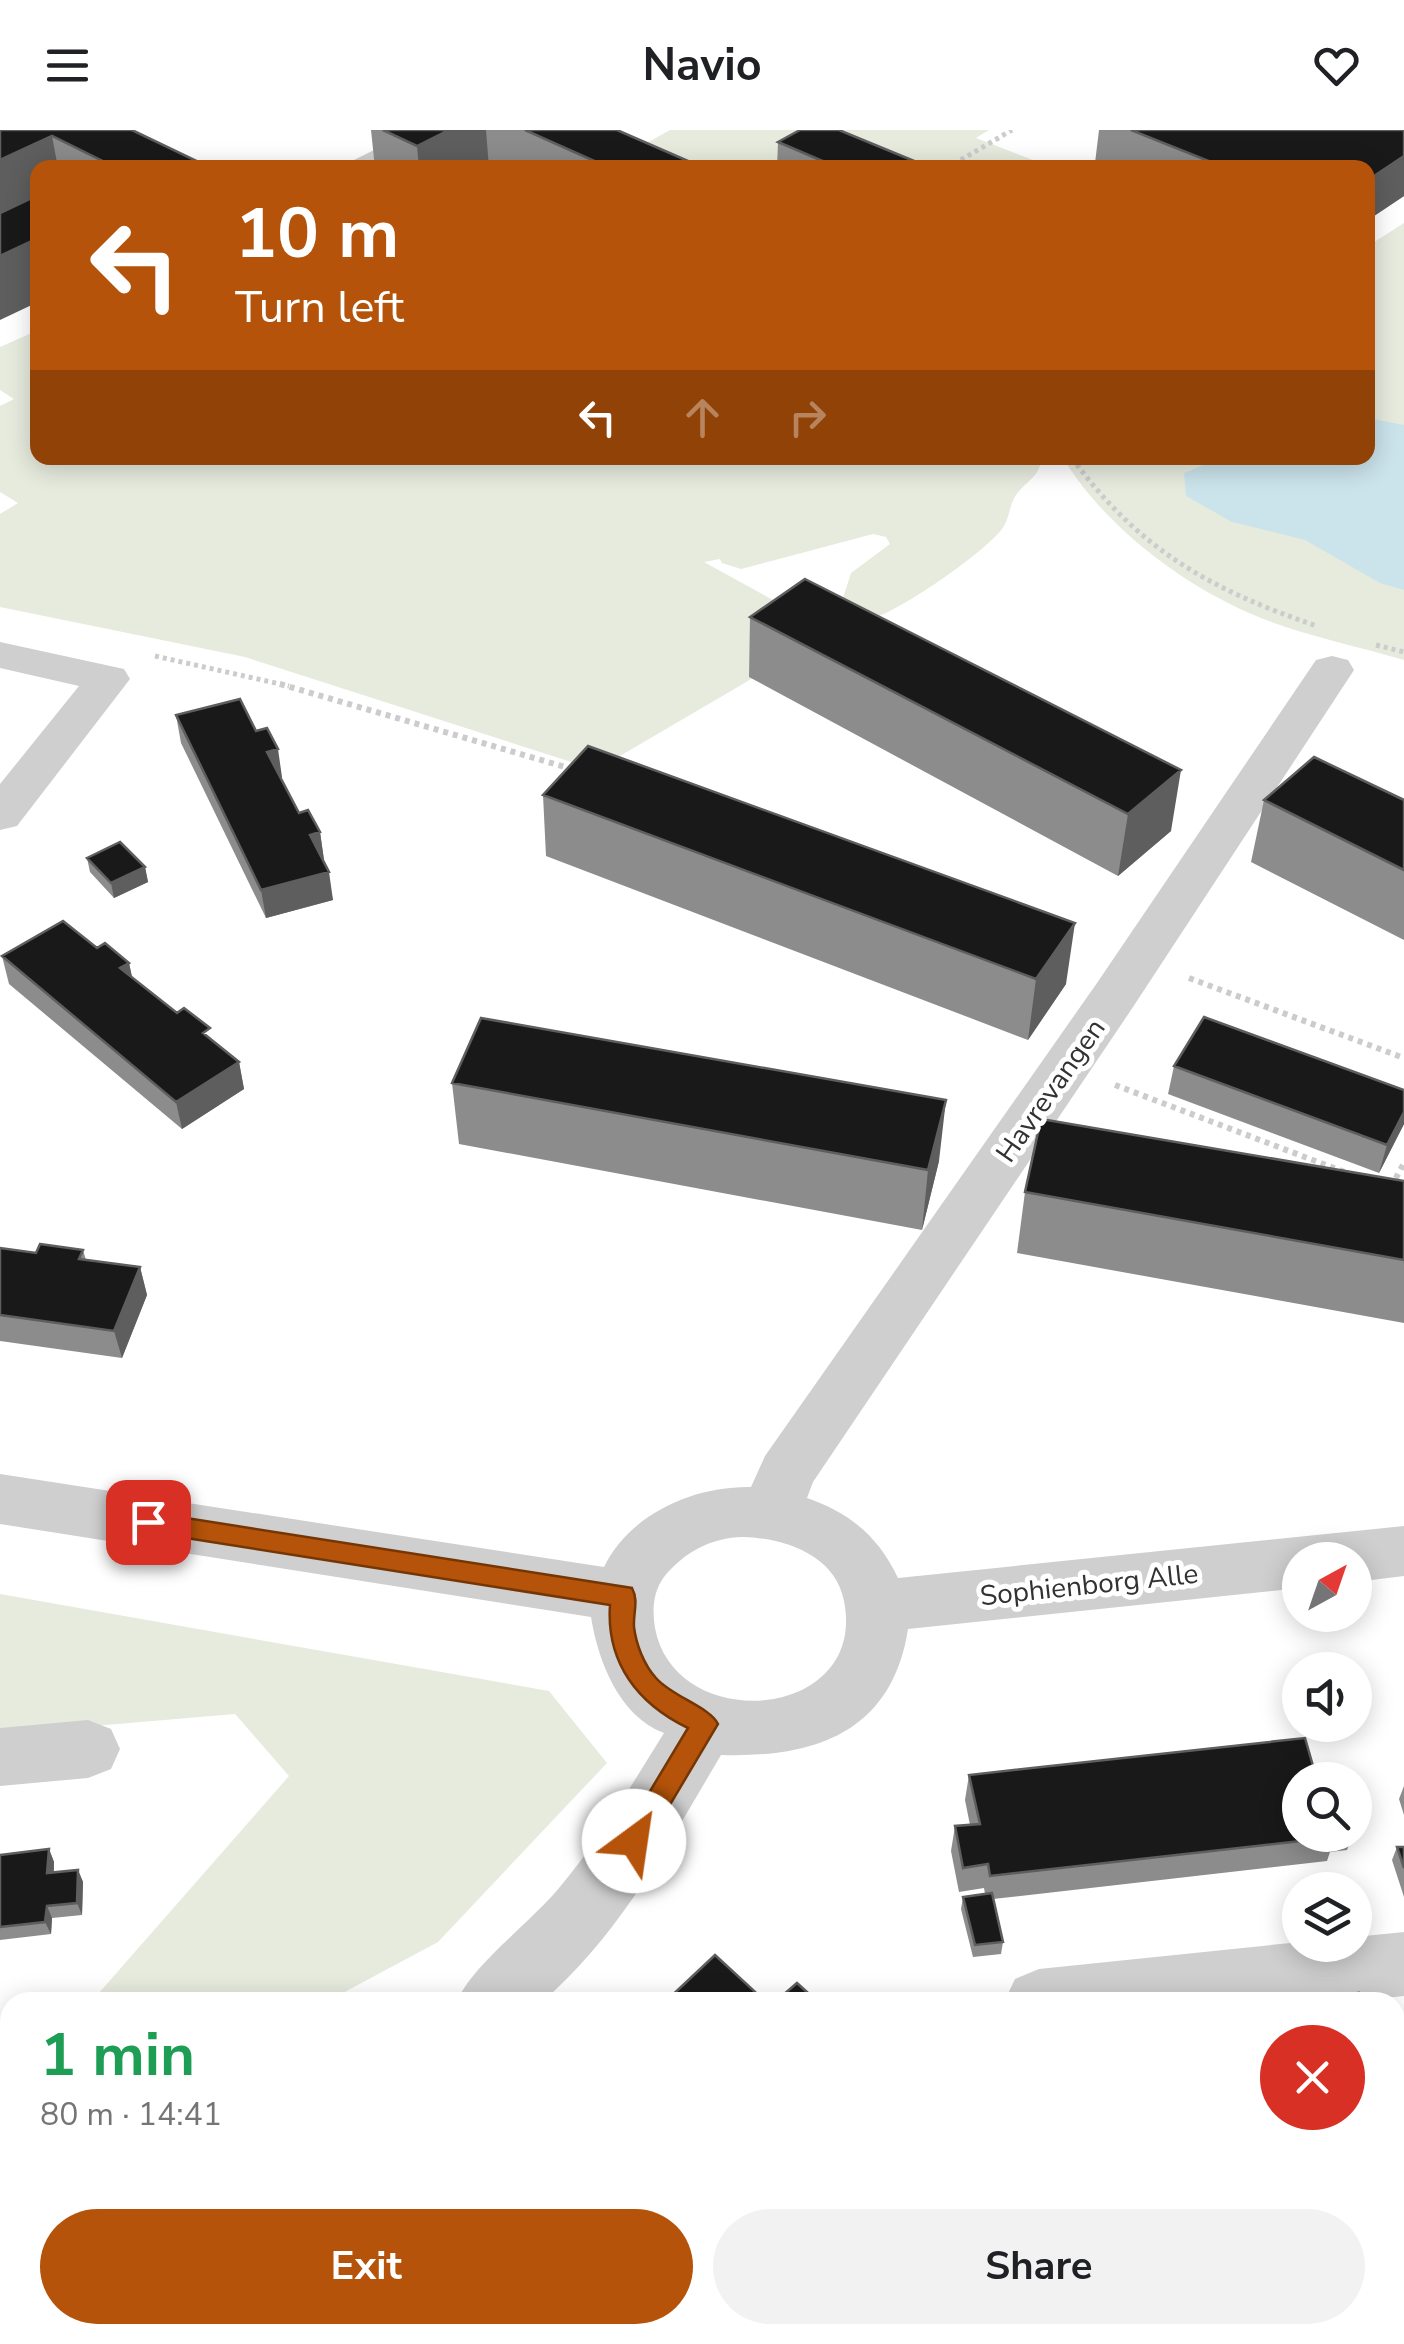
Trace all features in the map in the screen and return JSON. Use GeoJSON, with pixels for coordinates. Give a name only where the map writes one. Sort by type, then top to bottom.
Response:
{"type":"FeatureCollection","features":[{"type":"Feature","properties":{"kind":"street"},"geometry":{"type":"LineString","coordinates":[[380,160],[441,130]]}},
{"type":"Feature","properties":{"kind":"street","name":"Havrevangen"},"geometry":{"type":"LineString","coordinates":[[772,1512],[786,1474],[1139,960],[1342,647]]}},
{"type":"Feature","properties":{"kind":"street"},"geometry":{"type":"LineString","coordinates":[[0,655],[108,679],[0,815]]}},
{"type":"Feature","properties":{"kind":"street"},"geometry":{"type":"LineString","coordinates":[[0,1499],[623,1596]]}},
{"type":"Feature","properties":{"kind":"street"},"geometry":{"type":"LineString","coordinates":[[733,1512],[772,1512],[810,1524],[842,1545],[866,1573],[878,1606],[877,1644],[862,1678],[833,1707],[794,1726],[750,1731],[705,1724],[672,1708],[646,1686],[629,1657],[621,1627],[623,1596],[638,1565],[663,1538],[696,1520],[733,1512]]}},
{"type":"Feature","properties":{"kind":"street"},"geometry":{"type":"LineString","coordinates":[[1372,1554],[1404,1551]]}},
{"type":"Feature","properties":{"kind":"street","name":"Sophienborg Alle"},"geometry":{"type":"LineString","coordinates":[[878,1606],[1282,1564]]}},
{"type":"Feature","properties":{"kind":"street"},"geometry":{"type":"LineString","coordinates":[[505,1992],[517,1983],[619,1864],[705,1724]]}},
{"type":"Feature","properties":{"kind":"street"},"geometry":{"type":"LineString","coordinates":[[0,1757],[88,1749]]}},
{"type":"Feature","properties":{"kind":"street"},"geometry":{"type":"LineString","coordinates":[[1135,1992],[1404,1964]]}},
{"type":"Feature","properties":{"kind":"path"},"geometry":{"type":"LineString","coordinates":[[961,160],[1012,130]]}},
{"type":"Feature","properties":{"kind":"path"},"geometry":{"type":"LineString","coordinates":[[1077,465],[1100,501],[1164,557],[1246,604],[1342,647],[1404,652]]}},
{"type":"Feature","properties":{"kind":"path"},"geometry":{"type":"LineString","coordinates":[[153,655],[268,680],[588,774]]}},
{"type":"Feature","properties":{"kind":"path"},"geometry":{"type":"LineString","coordinates":[[1139,960],[1404,1058]]}},
{"type":"Feature","properties":{"kind":"path"},"geometry":{"type":"LineString","coordinates":[[1066,1066],[1354,1176]]}},
{"type":"Feature","properties":{"kind":"path"},"geometry":{"type":"LineString","coordinates":[[1384,1200],[1404,1163]]}},
{"type":"Feature","properties":{"kind":"path"},"geometry":{"type":"LineString","coordinates":[[1372,1182],[1390,1190]]}},
{"type":"Feature","properties":{"kind":"shaded area"},"geometry":{"type":"Polygon","coordinates":[[[670,130],[808,130],[825,160],[644,160],[643,145],[670,130]]]}},
{"type":"Feature","properties":{"kind":"shaded area"},"geometry":{"type":"Polygon","coordinates":[[[819,130],[989,130],[976,138],[1033,160],[885,160],[819,130]]]}},
{"type":"Feature","properties":{"kind":"shaded area"},"geometry":{"type":"Polygon","coordinates":[[[1404,223],[1404,660],[1267,620],[1195,585],[1121,528],[1068,465],[1375,465],[1375,242],[1404,223]]]}},
{"type":"Feature","properties":{"kind":"shaded area"},"geometry":{"type":"Polygon","coordinates":[[[30,334],[30,465],[1040,465],[1016,495],[1005,525],[992,540],[935,584],[873,619],[859,622],[837,617],[851,573],[890,544],[886,537],[873,534],[741,569],[720,559],[704,562],[822,627],[748,681],[596,770],[245,657],[0,607],[0,514],[18,503],[0,492],[0,406],[14,399],[0,390],[0,347],[30,334]]]}},
{"type":"Feature","properties":{"kind":"shaded area"},"geometry":{"type":"Polygon","coordinates":[[[0,1594],[549,1691],[607,1763],[438,1942],[345,1992],[100,1992],[289,1776],[235,1714],[0,1734],[0,1594]]]}},
{"type":"Feature","properties":{"kind":"water"},"geometry":{"type":"Polygon","coordinates":[[[1375,419],[1404,425],[1404,590],[1380,583],[1305,540],[1232,522],[1186,496],[1184,473],[1204,465],[1375,465],[1375,419]]]}},
{"type":"Feature","properties":{"kind":"building"},"geometry":{"type":"Polygon","coordinates":[[[0,130],[132,130],[195,160],[101,160],[52,136],[0,160],[0,130]]]}},
{"type":"Feature","properties":{"kind":"building"},"geometry":{"type":"Polygon","coordinates":[[[383,130],[449,130],[417,146],[383,130]]]}},
{"type":"Feature","properties":{"kind":"building"},"geometry":{"type":"Polygon","coordinates":[[[525,130],[617,130],[686,160],[592,160],[525,130]]]}},
{"type":"Feature","properties":{"kind":"building"},"geometry":{"type":"Polygon","coordinates":[[[800,130],[839,130],[912,160],[820,160],[778,142],[800,130]]]}},
{"type":"Feature","properties":{"kind":"building"},"geometry":{"type":"Polygon","coordinates":[[[1131,130],[1404,130],[1404,156],[1375,175],[1375,160],[1206,160],[1131,130]]]}},
{"type":"Feature","properties":{"kind":"building"},"geometry":{"type":"Polygon","coordinates":[[[30,199],[30,242],[0,256],[0,213],[30,199]]]}},
{"type":"Feature","properties":{"kind":"building"},"geometry":{"type":"Polygon","coordinates":[[[805,579],[1181,770],[1128,814],[750,617],[805,579]]]}},
{"type":"Feature","properties":{"kind":"building"},"geometry":{"type":"Polygon","coordinates":[[[240,699],[256,731],[267,728],[278,749],[267,752],[299,813],[308,810],[320,832],[310,835],[329,872],[261,890],[176,715],[240,699]]]}},
{"type":"Feature","properties":{"kind":"building"},"geometry":{"type":"Polygon","coordinates":[[[588,746],[1075,923],[1036,979],[543,795],[588,746]]]}},
{"type":"Feature","properties":{"kind":"building"},"geometry":{"type":"Polygon","coordinates":[[[1314,757],[1404,800],[1404,870],[1264,800],[1314,757]]]}},
{"type":"Feature","properties":{"kind":"building"},"geometry":{"type":"Polygon","coordinates":[[[120,842],[145,867],[111,883],[87,858],[120,842]]]}},
{"type":"Feature","properties":{"kind":"building"},"geometry":{"type":"Polygon","coordinates":[[[63,921],[97,948],[105,943],[129,963],[120,968],[177,1013],[184,1008],[210,1028],[203,1033],[239,1062],[176,1102],[2,956],[63,921]]]}},
{"type":"Feature","properties":{"kind":"building"},"geometry":{"type":"Polygon","coordinates":[[[1204,1017],[1404,1090],[1404,1112],[1387,1145],[1174,1066],[1204,1017]]]}},
{"type":"Feature","properties":{"kind":"building"},"geometry":{"type":"Polygon","coordinates":[[[481,1018],[946,1100],[928,1170],[452,1083],[481,1018]]]}},
{"type":"Feature","properties":{"kind":"building"},"geometry":{"type":"Polygon","coordinates":[[[1041,1119],[1404,1181],[1404,1260],[1025,1192],[1041,1119]]]}},
{"type":"Feature","properties":{"kind":"building"},"geometry":{"type":"Polygon","coordinates":[[[40,1244],[83,1250],[79,1259],[140,1267],[114,1331],[0,1315],[0,1248],[36,1253],[40,1244]]]}},
{"type":"Feature","properties":{"kind":"building"},"geometry":{"type":"Polygon","coordinates":[[[1282,1741],[1306,1742],[1312,1762],[1282,1762],[1282,1843],[990,1876],[988,1864],[963,1868],[955,1826],[980,1824],[969,1775],[1282,1741]]]}},
{"type":"Feature","properties":{"kind":"building"},"geometry":{"type":"Polygon","coordinates":[[[1397,1847],[1404,1847],[1404,1868],[1397,1847]]]}},
{"type":"Feature","properties":{"kind":"building"},"geometry":{"type":"Polygon","coordinates":[[[49,1849],[47,1873],[78,1870],[77,1903],[47,1906],[45,1922],[0,1927],[0,1855],[49,1849]]]}},
{"type":"Feature","properties":{"kind":"building"},"geometry":{"type":"Polygon","coordinates":[[[992,1893],[1003,1942],[975,1945],[963,1897],[992,1893]]]}},
{"type":"Feature","properties":{"kind":"building"},"geometry":{"type":"Polygon","coordinates":[[[715,1955],[755,1992],[676,1992],[715,1955]]]}},
{"type":"Feature","properties":{"kind":"building"},"geometry":{"type":"Polygon","coordinates":[[[797,1983],[807,1992],[787,1992],[797,1983]]]}},
{"type":"Feature","properties":{"kind":"route"},"geometry":{"type":"LineString","coordinates":[[148,1522],[623,1596],[621,1627],[629,1657],[646,1686],[672,1708],[705,1724],[634,1841]]}}]}
